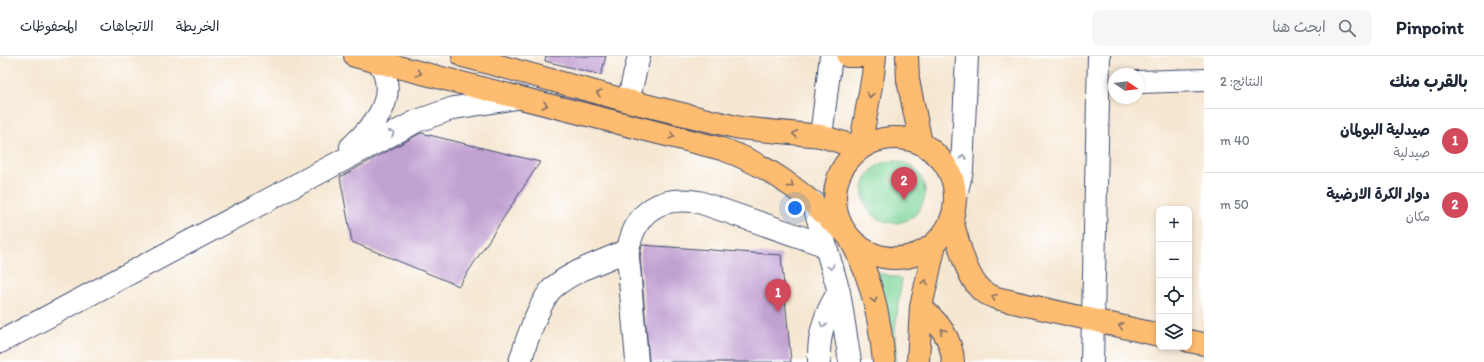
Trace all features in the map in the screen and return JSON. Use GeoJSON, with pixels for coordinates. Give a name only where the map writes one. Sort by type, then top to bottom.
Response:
{"type":"FeatureCollection","features":[{"type":"Feature","properties":{"kind":"main road"},"geometry":{"type":"LineString","coordinates":[[355,56],[378,59],[518,98],[722,149],[761,165],[780,176],[813,202],[849,238],[864,250],[882,257],[901,259],[919,254],[935,244],[945,233],[952,220],[956,196],[953,179],[946,164],[935,151],[921,143],[906,138],[890,137],[874,141],[860,148],[846,163],[837,181],[835,201],[839,221],[849,238],[869,283],[880,324],[884,362]]}},
{"type":"Feature","properties":{"kind":"main road"},"geometry":{"type":"LineString","coordinates":[[463,56],[628,101],[740,128],[821,136],[860,148]]}},
{"type":"Feature","properties":{"kind":"main road"},"geometry":{"type":"LineString","coordinates":[[848,56],[863,56]]}},
{"type":"Feature","properties":{"kind":"main road"},"geometry":{"type":"LineString","coordinates":[[860,148],[873,76],[874,56]]}},
{"type":"Feature","properties":{"kind":"main road"},"geometry":{"type":"LineString","coordinates":[[907,56],[908,80],[921,143]]}},
{"type":"Feature","properties":{"kind":"main road"},"geometry":{"type":"LineString","coordinates":[[952,220],[974,283],[983,292],[996,298],[1156,334]]}},
{"type":"Feature","properties":{"kind":"main road"},"geometry":{"type":"LineString","coordinates":[[918,362],[921,307],[935,244]]}},
{"type":"Feature","properties":{"kind":"main road"},"geometry":{"type":"LineString","coordinates":[[921,307],[937,321],[947,336],[953,362]]}},
{"type":"Feature","properties":{"kind":"main road"},"geometry":{"type":"LineString","coordinates":[[1192,342],[1204,344]]}},
{"type":"Feature","properties":{"kind":"street"},"geometry":{"type":"LineString","coordinates":[[628,101],[639,56]]}},
{"type":"Feature","properties":{"kind":"street"},"geometry":{"type":"LineString","coordinates":[[821,136],[831,56]]}},
{"type":"Feature","properties":{"kind":"street"},"geometry":{"type":"LineString","coordinates":[[956,196],[962,170],[967,56]]}},
{"type":"Feature","properties":{"kind":"street"},"geometry":{"type":"LineString","coordinates":[[1092,362],[1106,83],[1099,56]]}},
{"type":"Feature","properties":{"kind":"street"},"geometry":{"type":"LineString","coordinates":[[333,164],[372,126],[383,108],[386,81],[378,59]]}},
{"type":"Feature","properties":{"kind":"street"},"geometry":{"type":"LineString","coordinates":[[1144,82],[1204,80]]}},
{"type":"Feature","properties":{"kind":"street"},"geometry":{"type":"LineString","coordinates":[[0,342],[400,129],[436,114],[473,104],[518,98]]}},
{"type":"Feature","properties":{"kind":"street"},"geometry":{"type":"LineString","coordinates":[[637,362],[628,250],[636,227],[646,212],[665,202],[682,200],[699,202],[824,245]]}},
{"type":"Feature","properties":{"kind":"street"},"geometry":{"type":"LineString","coordinates":[[813,202],[824,245],[839,292],[850,362]]}},
{"type":"Feature","properties":{"kind":"street"},"geometry":{"type":"LineString","coordinates":[[520,362],[525,344],[537,316],[553,288],[567,278],[628,250]]}},
{"type":"Feature","properties":{"kind":"street"},"geometry":{"type":"LineString","coordinates":[[819,362],[818,349],[823,322],[839,292]]}},
{"type":"Feature","properties":{"kind":"green space"},"geometry":{"type":"Polygon","coordinates":[[[894,161],[911,166],[916,170],[920,175],[925,192],[920,209],[916,214],[911,218],[894,223],[877,218],[872,214],[868,209],[863,192],[868,175],[872,170],[877,166],[894,161]]]}},
{"type":"Feature","properties":{"kind":"green space"},"geometry":{"type":"Polygon","coordinates":[[[876,272],[902,279],[895,329],[896,362],[886,362],[876,272]]]}},
{"type":"Feature","properties":{"kind":"building"},"geometry":{"type":"Polygon","coordinates":[[[546,56],[606,56],[601,75],[545,61],[546,56]]]}},
{"type":"Feature","properties":{"kind":"building"},"geometry":{"type":"Polygon","coordinates":[[[421,133],[540,162],[459,286],[352,242],[340,177],[421,133]]]}},
{"type":"Feature","properties":{"kind":"building"},"geometry":{"type":"Polygon","coordinates":[[[642,245],[781,255],[791,362],[649,362],[640,257],[642,245]]]}},
{"type":"Feature","properties":{"kind":"place","name":"دوار الكرة الارضية"},"geometry":{"type":"Point","coordinates":[904,200]}},
{"type":"Feature","properties":{"kind":"place","name":"صيدلية البولمان"},"geometry":{"type":"Point","coordinates":[778,312]}}]}
